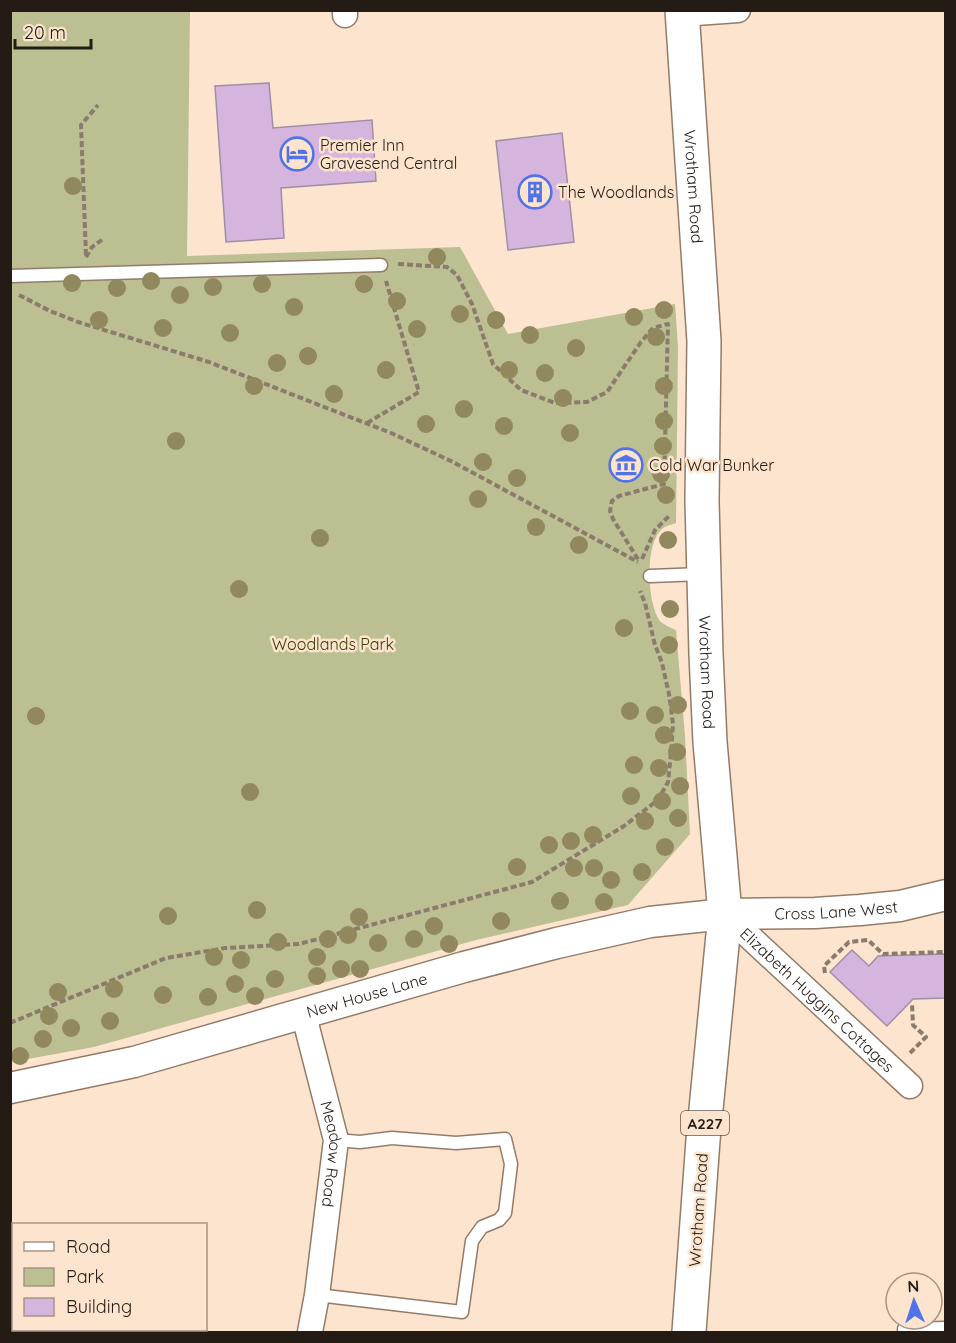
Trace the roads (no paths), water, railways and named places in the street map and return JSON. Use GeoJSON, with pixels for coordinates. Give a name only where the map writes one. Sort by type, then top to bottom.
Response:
{"type":"FeatureCollection","features":[{"type":"Feature","properties":{"kind":"main road","name":"Wrotham Road"},"geometry":{"type":"LineString","coordinates":[[682,12],[704,340],[703,574],[710,742],[725,914],[704,1129],[689,1332]]}},
{"type":"Feature","properties":{"kind":"street"},"geometry":{"type":"LineString","coordinates":[[682,12],[738,10]]}},
{"type":"Feature","properties":{"kind":"street","name":"Cross Lane West"},"geometry":{"type":"LineString","coordinates":[[725,914],[860,910],[900,906],[945,895]]}},
{"type":"Feature","properties":{"kind":"street","name":"New House Lane"},"geometry":{"type":"LineString","coordinates":[[10,1088],[134,1062],[303,1012],[557,943],[650,922],[725,914]]}},
{"type":"Feature","properties":{"kind":"street","name":"Elizabeth Huggins Cottages"},"geometry":{"type":"LineString","coordinates":[[725,914],[910,1086]]}},
{"type":"Feature","properties":{"kind":"street","name":"Meadow Road"},"geometry":{"type":"LineString","coordinates":[[303,1012],[336,1140],[317,1294],[309,1332]]}},
{"type":"Feature","properties":{"kind":"lane"},"geometry":{"type":"LineString","coordinates":[[10,276],[381,265]]}},
{"type":"Feature","properties":{"kind":"lane"},"geometry":{"type":"LineString","coordinates":[[650,576],[703,574]]}},
{"type":"Feature","properties":{"kind":"lane"},"geometry":{"type":"LineString","coordinates":[[317,1294],[462,1312],[472,1241],[482,1227],[500,1221],[505,1213],[511,1164],[505,1139],[456,1143],[392,1137],[360,1142],[336,1140]]}},
{"type":"Feature","properties":{"kind":"place","name":"Premier Inn Gravesend Central"},"geometry":{"type":"Point","coordinates":[297,154]}},
{"type":"Feature","properties":{"kind":"place","name":"The Woodlands"},"geometry":{"type":"Point","coordinates":[535,192]}},
{"type":"Feature","properties":{"kind":"place","name":"Cold War Bunker"},"geometry":{"type":"Point","coordinates":[626,465]}},
{"type":"Feature","properties":{"kind":"park label","name":"Woodlands Park"},"geometry":{"type":"Point","coordinates":[333,644]}}]}
